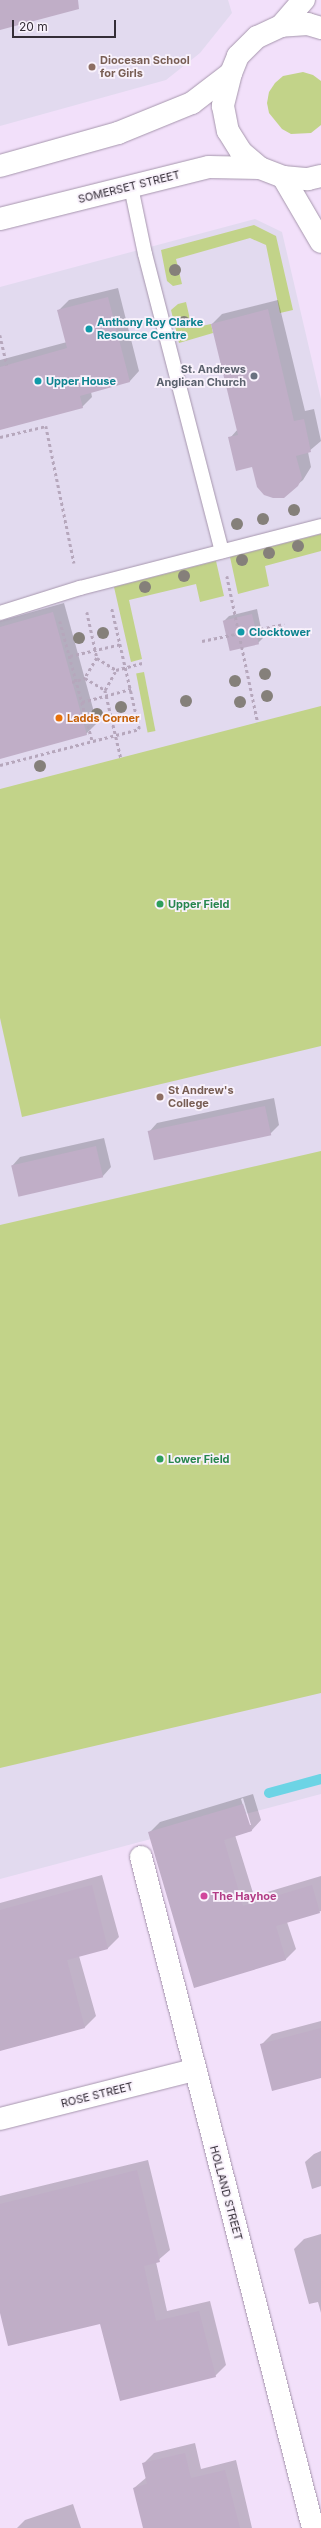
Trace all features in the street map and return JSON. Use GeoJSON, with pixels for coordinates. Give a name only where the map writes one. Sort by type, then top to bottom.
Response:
{"type":"FeatureCollection","features":[{"type":"Feature","properties":{"kind":"street"},"geometry":{"type":"LineString","coordinates":[[281,26],[304,0]]}},
{"type":"Feature","properties":{"kind":"street","name":"SOMERSET STREET"},"geometry":{"type":"LineString","coordinates":[[321,28],[308,24],[281,26],[257,37],[238,56],[231,73],[223,106],[228,131],[241,152],[260,168],[283,177],[308,179],[321,176]]}},
{"type":"Feature","properties":{"kind":"street","name":"SOMERSET STREET"},"geometry":{"type":"LineString","coordinates":[[0,166],[118,133],[192,103],[231,73]]}},
{"type":"Feature","properties":{"kind":"street","name":"SOMERSET STREET"},"geometry":{"type":"LineString","coordinates":[[0,219],[209,167],[260,168]]}},
{"type":"Feature","properties":{"kind":"street"},"geometry":{"type":"LineString","coordinates":[[283,177],[321,242]]}},
{"type":"Feature","properties":{"kind":"street","name":"HOLLAND STREET"},"geometry":{"type":"LineString","coordinates":[[141,1857],[194,2070],[313,2528]]}},
{"type":"Feature","properties":{"kind":"street","name":"ROSE STREET"},"geometry":{"type":"LineString","coordinates":[[0,2119],[194,2070]]}},
{"type":"Feature","properties":{"kind":"lane"},"geometry":{"type":"LineString","coordinates":[[131,187],[144,248],[222,551]]}},
{"type":"Feature","properties":{"kind":"lane"},"geometry":{"type":"LineString","coordinates":[[0,612],[80,588],[321,526]]}},
{"type":"Feature","properties":{"kind":"path"},"geometry":{"type":"LineString","coordinates":[[0,335],[7,365]]}},
{"type":"Feature","properties":{"kind":"path"},"geometry":{"type":"LineString","coordinates":[[0,437],[46,426],[80,588]]}},
{"type":"Feature","properties":{"kind":"path"},"geometry":{"type":"LineString","coordinates":[[222,551],[258,723]]}},
{"type":"Feature","properties":{"kind":"path"},"geometry":{"type":"LineString","coordinates":[[0,765],[139,728],[113,607],[106,609]]}},
{"type":"Feature","properties":{"kind":"path"},"geometry":{"type":"LineString","coordinates":[[72,682],[85,678],[96,658],[86,609]]}},
{"type":"Feature","properties":{"kind":"path"},"geometry":{"type":"LineString","coordinates":[[80,616],[93,612]]}},
{"type":"Feature","properties":{"kind":"path"},"geometry":{"type":"LineString","coordinates":[[67,619],[60,621],[92,740]]}},
{"type":"Feature","properties":{"kind":"path"},"geometry":{"type":"LineString","coordinates":[[202,641],[284,624]]}},
{"type":"Feature","properties":{"kind":"path"},"geometry":{"type":"LineString","coordinates":[[70,656],[121,644]]}},
{"type":"Feature","properties":{"kind":"path"},"geometry":{"type":"LineString","coordinates":[[96,658],[116,670]]}},
{"type":"Feature","properties":{"kind":"path"},"geometry":{"type":"LineString","coordinates":[[121,758],[105,690],[116,670],[142,663]]}},
{"type":"Feature","properties":{"kind":"path"},"geometry":{"type":"LineString","coordinates":[[85,678],[105,690]]}},
{"type":"Feature","properties":{"kind":"path"},"geometry":{"type":"LineString","coordinates":[[82,702],[131,689]]}},
{"type":"Feature","properties":{"kind":"shaded area","name":"Diocesan School for Girls"},"geometry":{"type":"Polygon","coordinates":[[[0,0],[228,0],[232,13],[200,53],[166,80],[0,126],[0,0]]]}},
{"type":"Feature","properties":{"kind":"shaded area","name":"St Andrew's College"},"geometry":{"type":"Polygon","coordinates":[[[255,219],[282,232],[321,399],[321,1794],[0,1879],[0,287],[255,219]]]}},
{"type":"Feature","properties":{"kind":"green space"},"geometry":{"type":"Polygon","coordinates":[[[303,72],[313,75],[321,81],[321,125],[311,133],[291,134],[282,129],[269,113],[267,103],[269,92],[275,83],[283,76],[303,72]]]}},
{"type":"Feature","properties":{"kind":"green space"},"geometry":{"type":"Polygon","coordinates":[[[254,225],[276,236],[293,310],[280,313],[266,245],[250,238],[176,259],[182,284],[173,286],[167,281],[161,250],[254,225]]]}},
{"type":"Feature","properties":{"kind":"green space"},"geometry":{"type":"Polygon","coordinates":[[[186,302],[192,328],[211,324],[213,333],[179,343],[171,310],[178,304],[186,302]]]}},
{"type":"Feature","properties":{"kind":"green space"},"geometry":{"type":"Polygon","coordinates":[[[321,534],[321,551],[265,566],[269,586],[238,594],[230,557],[321,534]]]}},
{"type":"Feature","properties":{"kind":"green space"},"geometry":{"type":"Polygon","coordinates":[[[216,561],[224,596],[200,602],[196,584],[129,600],[142,659],[131,662],[114,587],[216,561]]]}},
{"type":"Feature","properties":{"kind":"green space"},"geometry":{"type":"Polygon","coordinates":[[[144,672],[155,731],[148,732],[136,674],[144,672]]]}},
{"type":"Feature","properties":{"kind":"green space","name":"Upper Field"},"geometry":{"type":"Polygon","coordinates":[[[321,706],[321,1046],[22,1117],[0,1018],[0,789],[321,706]]]}},
{"type":"Feature","properties":{"kind":"green space","name":"Lower Field"},"geometry":{"type":"Polygon","coordinates":[[[321,1151],[321,1693],[0,1768],[0,1225],[321,1151]]]}},
{"type":"Feature","properties":{"kind":"building"},"geometry":{"type":"Polygon","coordinates":[[[0,0],[78,0],[79,9],[0,30],[0,0]]]}},
{"type":"Feature","properties":{"kind":"building"},"geometry":{"type":"Polygon","coordinates":[[[108,297],[130,382],[80,396],[83,408],[0,430],[0,367],[67,348],[57,310],[108,297]]]}},
{"type":"Feature","properties":{"kind":"building","name":"St. Andrews Anglican Church"},"geometry":{"type":"Polygon","coordinates":[[[268,309],[294,421],[304,419],[311,452],[296,456],[302,478],[298,486],[284,498],[273,498],[264,495],[257,487],[252,467],[236,471],[228,437],[238,435],[211,324],[268,309]]]}},
{"type":"Feature","properties":{"kind":"building"},"geometry":{"type":"Polygon","coordinates":[[[53,612],[87,735],[0,759],[0,627],[53,612]]]}},
{"type":"Feature","properties":{"kind":"building","name":"Clocktower"},"geometry":{"type":"Polygon","coordinates":[[[252,614],[259,644],[230,651],[223,621],[252,614]]]}},
{"type":"Feature","properties":{"kind":"building"},"geometry":{"type":"Polygon","coordinates":[[[265,1106],[271,1135],[154,1160],[148,1131],[265,1106]]]}},
{"type":"Feature","properties":{"kind":"building"},"geometry":{"type":"Polygon","coordinates":[[[96,1146],[103,1177],[18,1197],[11,1166],[96,1146]]]}},
{"type":"Feature","properties":{"kind":"building","name":"The Hayhoe"},"geometry":{"type":"Polygon","coordinates":[[[243,1804],[252,1831],[224,1840],[243,1906],[312,1885],[320,1913],[276,1926],[286,1960],[194,1988],[148,1832],[243,1804]]]}},
{"type":"Feature","properties":{"kind":"building"},"geometry":{"type":"Polygon","coordinates":[[[92,1885],[108,1949],[67,1960],[85,2028],[0,2051],[0,1910],[92,1885]]]}},
{"type":"Feature","properties":{"kind":"building"},"geometry":{"type":"Polygon","coordinates":[[[321,2028],[321,2078],[272,2091],[260,2044],[321,2028]]]}},
{"type":"Feature","properties":{"kind":"building"},"geometry":{"type":"Polygon","coordinates":[[[137,2170],[160,2262],[144,2266],[156,2321],[199,2311],[216,2377],[120,2401],[100,2324],[8,2346],[0,2313],[0,2204],[137,2170]]]}},
{"type":"Feature","properties":{"kind":"building"},"geometry":{"type":"Polygon","coordinates":[[[185,2453],[191,2478],[225,2470],[240,2528],[143,2528],[133,2488],[147,2484],[142,2463],[185,2453]]]}},
{"type":"Feature","properties":{"kind":"waterway"},"geometry":{"type":"LineString","coordinates":[[269,1793],[321,1779]]}},
{"type":"Feature","properties":{"kind":"place","name":"Diocesan School for Girls"},"geometry":{"type":"Point","coordinates":[92,67]}},
{"type":"Feature","properties":{"kind":"place","name":"Anthony Roy Clarke Resource Centre"},"geometry":{"type":"Point","coordinates":[89,329]}},
{"type":"Feature","properties":{"kind":"place","name":"St. Andrews Anglican Church"},"geometry":{"type":"Point","coordinates":[254,376]}},
{"type":"Feature","properties":{"kind":"place","name":"Upper House"},"geometry":{"type":"Point","coordinates":[38,381]}},
{"type":"Feature","properties":{"kind":"place","name":"Clocktower"},"geometry":{"type":"Point","coordinates":[241,632]}},
{"type":"Feature","properties":{"kind":"place","name":"Ladds Corner"},"geometry":{"type":"Point","coordinates":[59,718]}},
{"type":"Feature","properties":{"kind":"place","name":"Upper Field"},"geometry":{"type":"Point","coordinates":[160,904]}},
{"type":"Feature","properties":{"kind":"place","name":"St Andrew's College"},"geometry":{"type":"Point","coordinates":[160,1097]}},
{"type":"Feature","properties":{"kind":"place","name":"Lower Field"},"geometry":{"type":"Point","coordinates":[160,1459]}},
{"type":"Feature","properties":{"kind":"place","name":"The Hayhoe"},"geometry":{"type":"Point","coordinates":[204,1896]}}]}
